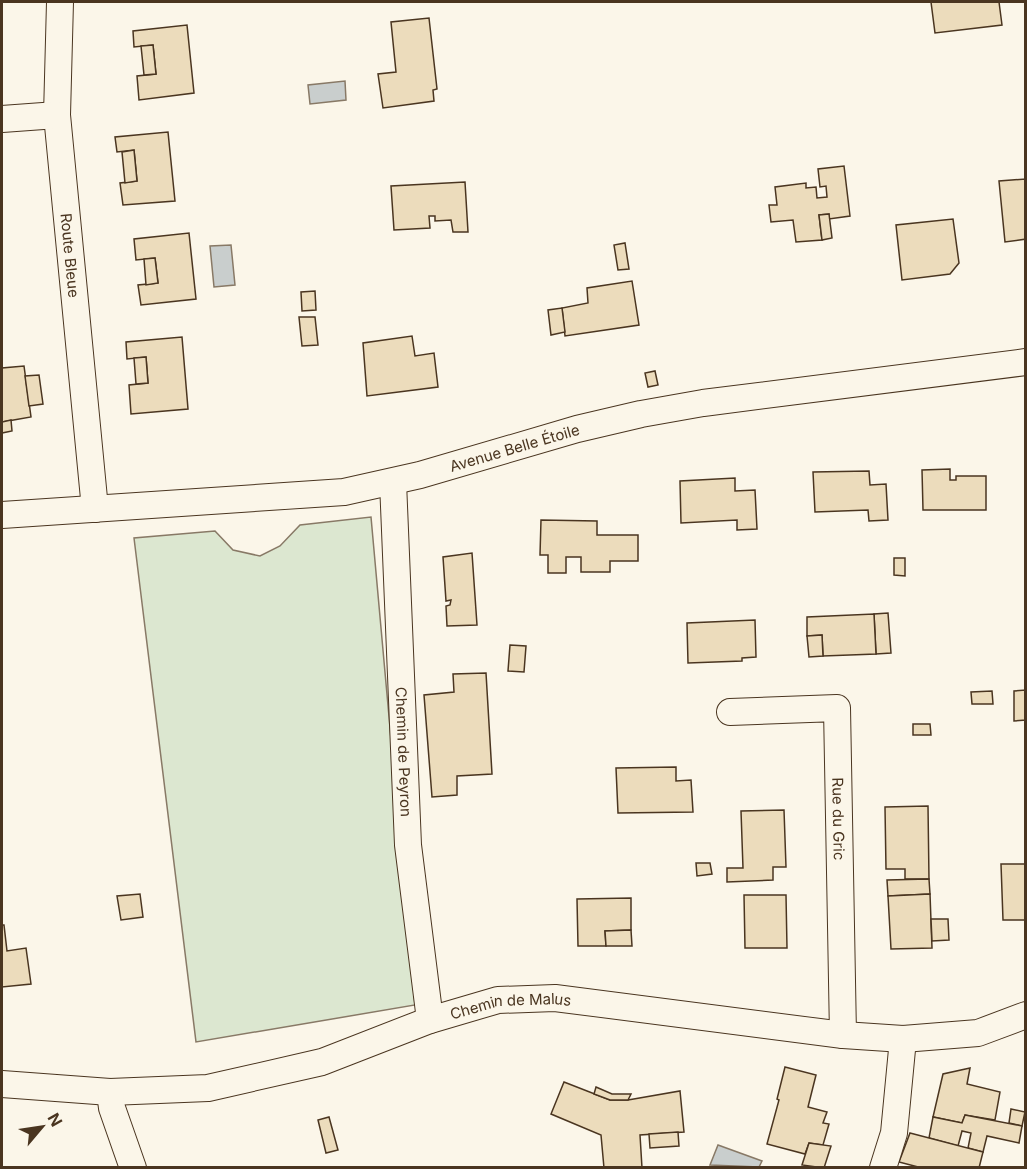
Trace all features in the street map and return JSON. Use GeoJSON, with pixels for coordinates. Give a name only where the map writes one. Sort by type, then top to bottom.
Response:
{"type":"FeatureCollection","features":[{"type":"Feature","properties":{"kind":"street","name":"Route Bleue"},"geometry":{"type":"LineString","coordinates":[[60,2],[57,115],[95,508]]}},
{"type":"Feature","properties":{"kind":"street"},"geometry":{"type":"LineString","coordinates":[[2,119],[57,115]]}},
{"type":"Feature","properties":{"kind":"street","name":"Avenue Belle Étoile"},"geometry":{"type":"LineString","coordinates":[[2,515],[344,492],[393,482],[577,429],[641,414],[703,403],[1026,362]]}},
{"type":"Feature","properties":{"kind":"street","name":"Chemin de Peyron"},"geometry":{"type":"LineString","coordinates":[[393,482],[408,845],[430,1020]]}},
{"type":"Feature","properties":{"kind":"street","name":"Rue du Gric"},"geometry":{"type":"LineString","coordinates":[[730,712],[837,708],[843,1035]]}},
{"type":"Feature","properties":{"kind":"street","name":"Chemin de Malus"},"geometry":{"type":"LineString","coordinates":[[2,1084],[110,1092],[220,1086],[322,1062],[430,1020],[498,1000],[555,998],[843,1035],[903,1039],[978,1033],[1026,1015]]}},
{"type":"Feature","properties":{"kind":"street"},"geometry":{"type":"LineString","coordinates":[[883,1167],[894,1133],[903,1039]]}},
{"type":"Feature","properties":{"kind":"street"},"geometry":{"type":"LineString","coordinates":[[110,1092],[112,1108],[133,1167]]}},
{"type":"Feature","properties":{"kind":"green space"},"geometry":{"type":"Polygon","coordinates":[[[371,517],[415,1005],[196,1042],[134,538],[215,531],[233,550],[260,556],[280,546],[300,525],[371,517]]]}},
{"type":"Feature","properties":{"kind":"shaded area"},"geometry":{"type":"Polygon","coordinates":[[[345,81],[346,100],[310,104],[308,85],[345,81]]]}},
{"type":"Feature","properties":{"kind":"shaded area"},"geometry":{"type":"Polygon","coordinates":[[[231,245],[235,285],[214,287],[210,246],[231,245]]]}},
{"type":"Feature","properties":{"kind":"shaded area"},"geometry":{"type":"Polygon","coordinates":[[[718,1145],[762,1161],[759,1167],[710,1165],[718,1145]]]}},
{"type":"Feature","properties":{"kind":"building"},"geometry":{"type":"Polygon","coordinates":[[[931,2],[999,2],[1002,25],[935,33],[931,2]]]}},
{"type":"Feature","properties":{"kind":"building"},"geometry":{"type":"Polygon","coordinates":[[[429,18],[437,89],[433,90],[434,101],[383,108],[378,74],[396,72],[391,22],[429,18]]]}},
{"type":"Feature","properties":{"kind":"building"},"geometry":{"type":"Polygon","coordinates":[[[187,25],[194,93],[139,100],[137,76],[156,74],[153,45],[134,47],[133,31],[187,25]]]}},
{"type":"Feature","properties":{"kind":"building"},"geometry":{"type":"Polygon","coordinates":[[[153,45],[156,74],[144,75],[141,46],[153,45]]]}},
{"type":"Feature","properties":{"kind":"building"},"geometry":{"type":"Polygon","coordinates":[[[168,132],[175,201],[123,205],[120,183],[137,181],[134,150],[117,152],[115,137],[168,132]]]}},
{"type":"Feature","properties":{"kind":"building"},"geometry":{"type":"Polygon","coordinates":[[[134,150],[137,181],[125,183],[122,152],[134,150]]]}},
{"type":"Feature","properties":{"kind":"building"},"geometry":{"type":"Polygon","coordinates":[[[844,166],[850,216],[829,219],[829,214],[819,215],[822,240],[796,242],[793,220],[771,222],[769,205],[777,205],[775,187],[806,183],[806,188],[816,187],[817,198],[827,197],[826,186],[820,187],[818,169],[844,166]]]}},
{"type":"Feature","properties":{"kind":"building"},"geometry":{"type":"Polygon","coordinates":[[[1026,179],[1026,239],[1005,242],[999,181],[1026,179]]]}},
{"type":"Feature","properties":{"kind":"building"},"geometry":{"type":"Polygon","coordinates":[[[465,182],[468,232],[453,232],[451,220],[435,221],[435,216],[429,216],[430,228],[394,230],[391,186],[465,182]]]}},
{"type":"Feature","properties":{"kind":"building"},"geometry":{"type":"Polygon","coordinates":[[[829,214],[832,238],[822,240],[819,215],[829,214]]]}},
{"type":"Feature","properties":{"kind":"building"},"geometry":{"type":"Polygon","coordinates":[[[953,219],[959,263],[950,274],[902,280],[896,225],[953,219]]]}},
{"type":"Feature","properties":{"kind":"building"},"geometry":{"type":"Polygon","coordinates":[[[189,233],[196,299],[141,305],[138,285],[158,283],[155,258],[136,260],[134,239],[189,233]]]}},
{"type":"Feature","properties":{"kind":"building"},"geometry":{"type":"Polygon","coordinates":[[[625,243],[629,269],[618,270],[614,245],[625,243]]]}},
{"type":"Feature","properties":{"kind":"building"},"geometry":{"type":"Polygon","coordinates":[[[155,258],[158,283],[146,285],[144,259],[155,258]]]}},
{"type":"Feature","properties":{"kind":"building"},"geometry":{"type":"Polygon","coordinates":[[[632,281],[639,325],[565,336],[562,308],[588,303],[587,288],[632,281]]]}},
{"type":"Feature","properties":{"kind":"building"},"geometry":{"type":"Polygon","coordinates":[[[315,291],[316,310],[302,311],[301,292],[315,291]]]}},
{"type":"Feature","properties":{"kind":"building"},"geometry":{"type":"Polygon","coordinates":[[[562,308],[565,332],[551,335],[548,310],[562,308]]]}},
{"type":"Feature","properties":{"kind":"building"},"geometry":{"type":"Polygon","coordinates":[[[299,317],[315,317],[318,345],[302,346],[299,317]]]}},
{"type":"Feature","properties":{"kind":"building"},"geometry":{"type":"Polygon","coordinates":[[[412,336],[415,356],[434,353],[438,387],[367,396],[363,343],[412,336]]]}},
{"type":"Feature","properties":{"kind":"building"},"geometry":{"type":"Polygon","coordinates":[[[182,337],[188,409],[131,414],[129,385],[148,383],[146,357],[127,359],[126,342],[182,337]]]}},
{"type":"Feature","properties":{"kind":"building"},"geometry":{"type":"Polygon","coordinates":[[[146,357],[148,383],[136,384],[134,358],[146,357]]]}},
{"type":"Feature","properties":{"kind":"building"},"geometry":{"type":"Polygon","coordinates":[[[24,366],[31,417],[2,422],[2,368],[24,366]]]}},
{"type":"Feature","properties":{"kind":"building"},"geometry":{"type":"Polygon","coordinates":[[[655,371],[658,385],[648,387],[645,373],[655,371]]]}},
{"type":"Feature","properties":{"kind":"building"},"geometry":{"type":"Polygon","coordinates":[[[39,375],[43,404],[29,406],[25,376],[39,375]]]}},
{"type":"Feature","properties":{"kind":"building"},"geometry":{"type":"Polygon","coordinates":[[[11,420],[12,431],[2,433],[2,422],[11,420]]]}},
{"type":"Feature","properties":{"kind":"building"},"geometry":{"type":"Polygon","coordinates":[[[950,469],[950,480],[956,480],[956,476],[986,476],[986,510],[923,510],[922,470],[950,469]]]}},
{"type":"Feature","properties":{"kind":"building"},"geometry":{"type":"Polygon","coordinates":[[[869,471],[870,485],[886,484],[888,520],[869,521],[868,510],[815,512],[813,472],[869,471]]]}},
{"type":"Feature","properties":{"kind":"building"},"geometry":{"type":"Polygon","coordinates":[[[735,478],[735,491],[755,490],[757,529],[737,530],[737,520],[681,523],[680,481],[735,478]]]}},
{"type":"Feature","properties":{"kind":"building"},"geometry":{"type":"Polygon","coordinates":[[[541,520],[597,521],[597,535],[638,535],[638,561],[610,561],[610,572],[581,572],[581,557],[566,557],[566,573],[548,573],[548,555],[540,555],[541,520]]]}},
{"type":"Feature","properties":{"kind":"building"},"geometry":{"type":"Polygon","coordinates":[[[472,553],[477,625],[447,626],[446,606],[450,605],[451,600],[446,601],[443,557],[472,553]]]}},
{"type":"Feature","properties":{"kind":"building"},"geometry":{"type":"Polygon","coordinates":[[[894,558],[905,558],[905,576],[894,575],[894,558]]]}},
{"type":"Feature","properties":{"kind":"building"},"geometry":{"type":"Polygon","coordinates":[[[888,613],[891,653],[876,654],[874,614],[888,613]]]}},
{"type":"Feature","properties":{"kind":"building"},"geometry":{"type":"Polygon","coordinates":[[[874,614],[876,654],[823,656],[822,635],[807,636],[807,617],[874,614]]]}},
{"type":"Feature","properties":{"kind":"building"},"geometry":{"type":"Polygon","coordinates":[[[755,620],[756,657],[742,658],[742,661],[688,663],[687,623],[755,620]]]}},
{"type":"Feature","properties":{"kind":"building"},"geometry":{"type":"Polygon","coordinates":[[[822,635],[823,656],[809,657],[807,636],[822,635]]]}},
{"type":"Feature","properties":{"kind":"building"},"geometry":{"type":"Polygon","coordinates":[[[510,645],[526,646],[524,672],[508,671],[510,645]]]}},
{"type":"Feature","properties":{"kind":"building"},"geometry":{"type":"Polygon","coordinates":[[[486,673],[492,774],[457,776],[457,795],[432,797],[424,695],[454,692],[453,674],[486,673]]]}},
{"type":"Feature","properties":{"kind":"building"},"geometry":{"type":"Polygon","coordinates":[[[1026,690],[1026,720],[1014,721],[1014,691],[1026,690]]]}},
{"type":"Feature","properties":{"kind":"building"},"geometry":{"type":"Polygon","coordinates":[[[992,691],[993,704],[972,704],[971,692],[992,691]]]}},
{"type":"Feature","properties":{"kind":"building"},"geometry":{"type":"Polygon","coordinates":[[[913,724],[930,724],[931,735],[913,735],[913,724]]]}},
{"type":"Feature","properties":{"kind":"building"},"geometry":{"type":"Polygon","coordinates":[[[676,767],[676,781],[691,780],[693,812],[618,813],[616,768],[676,767]]]}},
{"type":"Feature","properties":{"kind":"building"},"geometry":{"type":"Polygon","coordinates":[[[928,806],[929,879],[905,879],[905,869],[886,869],[885,807],[928,806]]]}},
{"type":"Feature","properties":{"kind":"building"},"geometry":{"type":"Polygon","coordinates":[[[784,810],[786,867],[773,867],[773,880],[727,882],[727,868],[743,868],[741,811],[784,810]]]}},
{"type":"Feature","properties":{"kind":"building"},"geometry":{"type":"Polygon","coordinates":[[[696,863],[710,863],[712,874],[697,876],[696,863]]]}},
{"type":"Feature","properties":{"kind":"building"},"geometry":{"type":"Polygon","coordinates":[[[1001,864],[1026,864],[1026,920],[1003,920],[1001,864]]]}},
{"type":"Feature","properties":{"kind":"building"},"geometry":{"type":"Polygon","coordinates":[[[929,879],[930,894],[888,896],[887,880],[929,879]]]}},
{"type":"Feature","properties":{"kind":"building"},"geometry":{"type":"Polygon","coordinates":[[[140,894],[143,917],[121,920],[117,896],[140,894]]]}},
{"type":"Feature","properties":{"kind":"building"},"geometry":{"type":"Polygon","coordinates":[[[930,894],[932,948],[891,949],[888,896],[930,894]]]}},
{"type":"Feature","properties":{"kind":"building"},"geometry":{"type":"Polygon","coordinates":[[[744,895],[786,895],[787,948],[745,948],[744,895]]]}},
{"type":"Feature","properties":{"kind":"building"},"geometry":{"type":"Polygon","coordinates":[[[631,898],[631,930],[605,931],[606,946],[578,946],[577,899],[631,898]]]}},
{"type":"Feature","properties":{"kind":"building"},"geometry":{"type":"Polygon","coordinates":[[[931,919],[948,919],[949,940],[932,941],[931,919]]]}},
{"type":"Feature","properties":{"kind":"building"},"geometry":{"type":"Polygon","coordinates":[[[2,925],[4,925],[7,951],[26,948],[31,984],[2,987],[2,925]]]}},
{"type":"Feature","properties":{"kind":"building"},"geometry":{"type":"Polygon","coordinates":[[[631,930],[632,946],[606,946],[605,931],[631,930]]]}},
{"type":"Feature","properties":{"kind":"building"},"geometry":{"type":"Polygon","coordinates":[[[785,1067],[816,1075],[808,1107],[827,1112],[823,1123],[829,1124],[823,1145],[809,1143],[805,1154],[767,1144],[785,1067]]]}},
{"type":"Feature","properties":{"kind":"building"},"geometry":{"type":"Polygon","coordinates":[[[970,1068],[967,1084],[1000,1092],[995,1120],[965,1115],[962,1123],[933,1117],[943,1074],[970,1068]]]}},
{"type":"Feature","properties":{"kind":"building"},"geometry":{"type":"Polygon","coordinates":[[[564,1082],[610,1100],[628,1100],[680,1091],[684,1132],[640,1135],[642,1168],[604,1168],[601,1135],[551,1114],[564,1082]]]}},
{"type":"Feature","properties":{"kind":"building"},"geometry":{"type":"Polygon","coordinates":[[[596,1087],[612,1094],[631,1094],[628,1100],[610,1100],[594,1094],[596,1087]]]}},
{"type":"Feature","properties":{"kind":"building"},"geometry":{"type":"Polygon","coordinates":[[[1011,1109],[1025,1112],[1022,1126],[1009,1123],[1011,1109]]]}},
{"type":"Feature","properties":{"kind":"building"},"geometry":{"type":"Polygon","coordinates":[[[965,1115],[1022,1126],[1019,1143],[987,1136],[983,1152],[968,1148],[971,1133],[962,1131],[958,1146],[929,1138],[933,1117],[962,1123],[965,1115]]]}},
{"type":"Feature","properties":{"kind":"building"},"geometry":{"type":"Polygon","coordinates":[[[329,1117],[338,1150],[326,1153],[318,1120],[329,1117]]]}},
{"type":"Feature","properties":{"kind":"building"},"geometry":{"type":"Polygon","coordinates":[[[678,1132],[679,1146],[650,1148],[649,1134],[678,1132]]]}},
{"type":"Feature","properties":{"kind":"building"},"geometry":{"type":"Polygon","coordinates":[[[910,1133],[983,1152],[979,1168],[922,1168],[899,1162],[910,1133]]]}},
{"type":"Feature","properties":{"kind":"building"},"geometry":{"type":"Polygon","coordinates":[[[809,1143],[831,1146],[824,1168],[802,1165],[809,1143]]]}}]}
